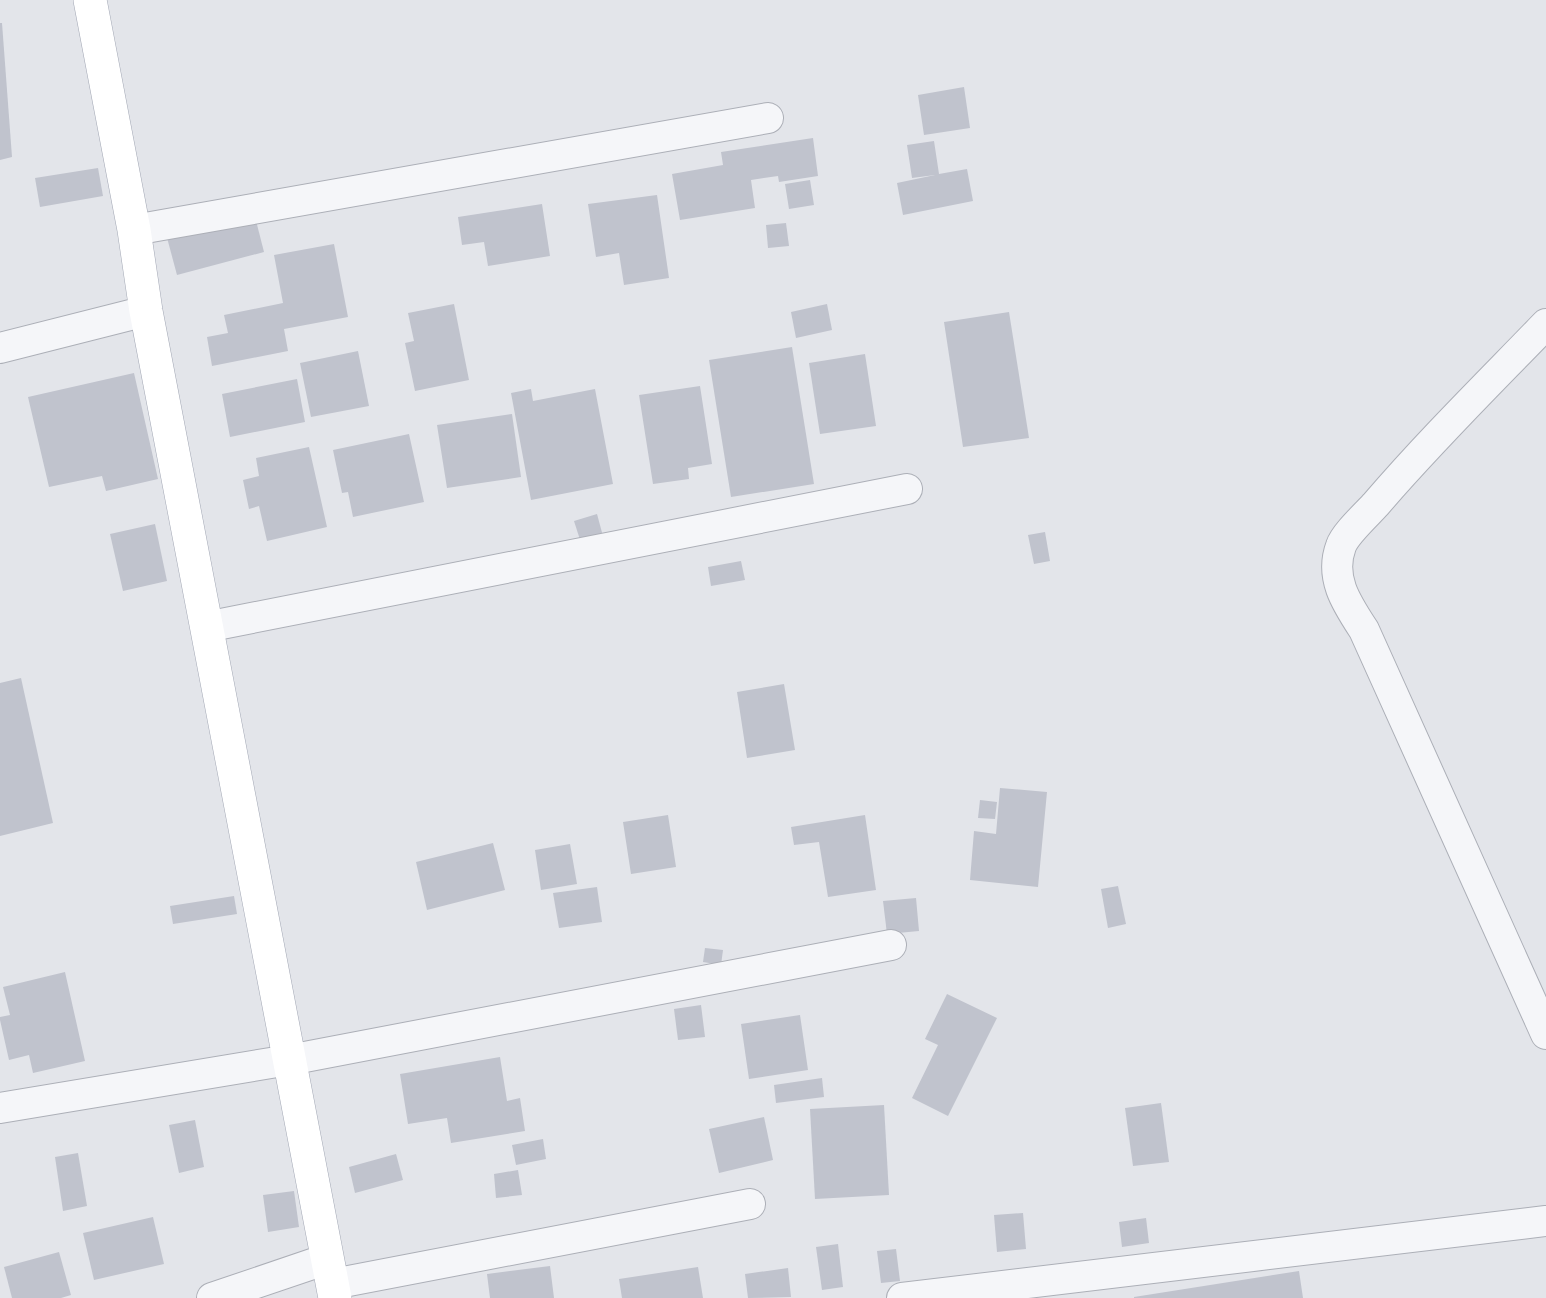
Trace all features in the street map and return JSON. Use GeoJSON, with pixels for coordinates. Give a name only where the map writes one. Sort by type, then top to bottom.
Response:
{"type":"FeatureCollection","features":[{"type":"Feature","properties":{"kind":"main road"},"geometry":{"type":"LineString","coordinates":[[90,0],[134,230],[146,311],[332,1280]]}},
{"type":"Feature","properties":{"kind":"street"},"geometry":{"type":"LineString","coordinates":[[134,230],[768,118]]}},
{"type":"Feature","properties":{"kind":"street"},"geometry":{"type":"LineString","coordinates":[[0,348],[146,311]]}},
{"type":"Feature","properties":{"kind":"street"},"geometry":{"type":"LineString","coordinates":[[1546,324],[1406,469],[1341,544],[1337,562],[1338,580],[1344,600],[1364,630],[1546,1034]]}},
{"type":"Feature","properties":{"kind":"street"},"geometry":{"type":"LineString","coordinates":[[206,627],[907,489]]}},
{"type":"Feature","properties":{"kind":"street"},"geometry":{"type":"LineString","coordinates":[[0,1108],[289,1060],[891,945]]}},
{"type":"Feature","properties":{"kind":"street"},"geometry":{"type":"LineString","coordinates":[[212,1298],[332,1280],[750,1204]]}},
{"type":"Feature","properties":{"kind":"street"},"geometry":{"type":"LineString","coordinates":[[902,1298],[1546,1221]]}},
{"type":"Feature","properties":{"kind":"building"},"geometry":{"type":"Polygon","coordinates":[[[0,23],[2,23],[12,157],[0,160],[0,23]]]}},
{"type":"Feature","properties":{"kind":"building"},"geometry":{"type":"Polygon","coordinates":[[[964,87],[970,128],[924,135],[918,95],[964,87]]]}},
{"type":"Feature","properties":{"kind":"building"},"geometry":{"type":"Polygon","coordinates":[[[813,138],[818,176],[779,182],[778,176],[751,180],[755,208],[680,220],[672,174],[723,165],[721,152],[813,138]]]}},
{"type":"Feature","properties":{"kind":"building"},"geometry":{"type":"Polygon","coordinates":[[[934,141],[939,174],[967,169],[973,201],[903,215],[897,183],[935,175],[912,178],[907,145],[934,141]]]}},
{"type":"Feature","properties":{"kind":"building"},"geometry":{"type":"Polygon","coordinates":[[[98,168],[103,196],[40,207],[35,178],[98,168]]]}},
{"type":"Feature","properties":{"kind":"building"},"geometry":{"type":"Polygon","coordinates":[[[810,180],[814,205],[789,209],[785,184],[810,180]]]}},
{"type":"Feature","properties":{"kind":"building"},"geometry":{"type":"Polygon","coordinates":[[[657,195],[669,278],[624,285],[619,253],[596,257],[588,204],[657,195]]]}},
{"type":"Feature","properties":{"kind":"building"},"geometry":{"type":"Polygon","coordinates":[[[250,197],[264,252],[177,275],[162,219],[250,197]]]}},
{"type":"Feature","properties":{"kind":"building"},"geometry":{"type":"Polygon","coordinates":[[[542,204],[550,256],[488,266],[484,242],[462,245],[458,217],[542,204]]]}},
{"type":"Feature","properties":{"kind":"building"},"geometry":{"type":"Polygon","coordinates":[[[786,223],[789,246],[768,248],[766,225],[786,223]]]}},
{"type":"Feature","properties":{"kind":"building"},"geometry":{"type":"Polygon","coordinates":[[[334,244],[348,317],[284,329],[288,351],[212,366],[207,337],[228,333],[224,315],[283,303],[274,255],[334,244]]]}},
{"type":"Feature","properties":{"kind":"building"},"geometry":{"type":"Polygon","coordinates":[[[454,304],[469,380],[415,391],[405,343],[414,341],[408,313],[454,304]]]}},
{"type":"Feature","properties":{"kind":"building"},"geometry":{"type":"Polygon","coordinates":[[[827,304],[832,330],[796,338],[791,312],[827,304]]]}},
{"type":"Feature","properties":{"kind":"building"},"geometry":{"type":"Polygon","coordinates":[[[1009,312],[1029,438],[963,447],[944,322],[1009,312]]]}},
{"type":"Feature","properties":{"kind":"building"},"geometry":{"type":"Polygon","coordinates":[[[792,347],[814,484],[731,497],[709,360],[792,347]]]}},
{"type":"Feature","properties":{"kind":"building"},"geometry":{"type":"Polygon","coordinates":[[[358,351],[369,406],[311,417],[300,363],[358,351]]]}},
{"type":"Feature","properties":{"kind":"building"},"geometry":{"type":"Polygon","coordinates":[[[865,354],[876,426],[820,434],[809,363],[865,354]]]}},
{"type":"Feature","properties":{"kind":"building"},"geometry":{"type":"Polygon","coordinates":[[[134,373],[158,479],[106,491],[102,476],[49,487],[28,397],[134,373]]]}},
{"type":"Feature","properties":{"kind":"building"},"geometry":{"type":"Polygon","coordinates":[[[297,379],[305,422],[230,437],[222,394],[297,379]]]}},
{"type":"Feature","properties":{"kind":"building"},"geometry":{"type":"Polygon","coordinates":[[[700,386],[712,464],[688,468],[689,479],[653,484],[639,395],[700,386]]]}},
{"type":"Feature","properties":{"kind":"building"},"geometry":{"type":"Polygon","coordinates":[[[531,389],[533,401],[595,389],[613,484],[531,500],[511,393],[531,389]]]}},
{"type":"Feature","properties":{"kind":"building"},"geometry":{"type":"Polygon","coordinates":[[[512,414],[521,477],[447,488],[437,425],[512,414]]]}},
{"type":"Feature","properties":{"kind":"building"},"geometry":{"type":"Polygon","coordinates":[[[409,434],[424,502],[353,517],[348,492],[342,493],[333,450],[409,434]]]}},
{"type":"Feature","properties":{"kind":"building"},"geometry":{"type":"Polygon","coordinates":[[[309,447],[327,527],[267,541],[259,506],[249,509],[243,480],[259,476],[256,458],[309,447]]]}},
{"type":"Feature","properties":{"kind":"building"},"geometry":{"type":"Polygon","coordinates":[[[597,514],[604,540],[582,546],[574,521],[597,514]]]}},
{"type":"Feature","properties":{"kind":"building"},"geometry":{"type":"Polygon","coordinates":[[[155,524],[167,581],[123,591],[110,534],[155,524]]]}},
{"type":"Feature","properties":{"kind":"building"},"geometry":{"type":"Polygon","coordinates":[[[1045,532],[1050,561],[1034,564],[1028,535],[1045,532]]]}},
{"type":"Feature","properties":{"kind":"building"},"geometry":{"type":"Polygon","coordinates":[[[741,561],[745,580],[711,586],[708,567],[741,561]]]}},
{"type":"Feature","properties":{"kind":"building"},"geometry":{"type":"Polygon","coordinates":[[[21,678],[53,823],[0,836],[0,683],[21,678]]]}},
{"type":"Feature","properties":{"kind":"building"},"geometry":{"type":"Polygon","coordinates":[[[784,684],[795,750],[747,758],[737,692],[784,684]]]}},
{"type":"Feature","properties":{"kind":"building"},"geometry":{"type":"Polygon","coordinates":[[[1000,788],[1047,792],[1038,887],[970,880],[974,831],[996,834],[1000,788]]]}},
{"type":"Feature","properties":{"kind":"building"},"geometry":{"type":"Polygon","coordinates":[[[980,800],[997,802],[995,819],[978,818],[980,800]]]}},
{"type":"Feature","properties":{"kind":"building"},"geometry":{"type":"Polygon","coordinates":[[[668,815],[676,867],[631,874],[623,822],[668,815]]]}},
{"type":"Feature","properties":{"kind":"building"},"geometry":{"type":"Polygon","coordinates":[[[865,815],[876,890],[828,897],[819,842],[794,845],[791,827],[865,815]]]}},
{"type":"Feature","properties":{"kind":"building"},"geometry":{"type":"Polygon","coordinates":[[[493,843],[505,890],[427,910],[416,862],[493,843]]]}},
{"type":"Feature","properties":{"kind":"building"},"geometry":{"type":"Polygon","coordinates":[[[570,844],[577,884],[541,890],[535,850],[570,844]]]}},
{"type":"Feature","properties":{"kind":"building"},"geometry":{"type":"Polygon","coordinates":[[[1118,886],[1126,924],[1108,928],[1101,889],[1118,886]]]}},
{"type":"Feature","properties":{"kind":"building"},"geometry":{"type":"Polygon","coordinates":[[[597,887],[602,922],[559,928],[553,893],[597,887]]]}},
{"type":"Feature","properties":{"kind":"building"},"geometry":{"type":"Polygon","coordinates":[[[234,896],[237,914],[173,924],[170,906],[234,896]]]}},
{"type":"Feature","properties":{"kind":"building"},"geometry":{"type":"Polygon","coordinates":[[[916,898],[919,931],[887,934],[883,901],[916,898]]]}},
{"type":"Feature","properties":{"kind":"building"},"geometry":{"type":"Polygon","coordinates":[[[705,948],[723,950],[721,965],[703,962],[705,948]]]}},
{"type":"Feature","properties":{"kind":"building"},"geometry":{"type":"Polygon","coordinates":[[[65,972],[85,1061],[33,1073],[29,1055],[9,1060],[0,1020],[0,1017],[10,1015],[3,987],[65,972]]]}},
{"type":"Feature","properties":{"kind":"building"},"geometry":{"type":"Polygon","coordinates":[[[947,994],[997,1018],[948,1116],[912,1098],[938,1045],[925,1039],[947,994]]]}},
{"type":"Feature","properties":{"kind":"building"},"geometry":{"type":"Polygon","coordinates":[[[701,1005],[705,1037],[678,1040],[674,1009],[701,1005]]]}},
{"type":"Feature","properties":{"kind":"building"},"geometry":{"type":"Polygon","coordinates":[[[800,1015],[808,1070],[749,1079],[741,1024],[800,1015]]]}},
{"type":"Feature","properties":{"kind":"building"},"geometry":{"type":"Polygon","coordinates":[[[500,1057],[507,1101],[520,1098],[525,1131],[451,1143],[447,1118],[408,1124],[400,1074],[500,1057]]]}},
{"type":"Feature","properties":{"kind":"building"},"geometry":{"type":"Polygon","coordinates":[[[822,1078],[824,1097],[776,1103],[774,1085],[822,1078]]]}},
{"type":"Feature","properties":{"kind":"building"},"geometry":{"type":"Polygon","coordinates":[[[1161,1103],[1169,1162],[1133,1166],[1125,1108],[1161,1103]]]}},
{"type":"Feature","properties":{"kind":"building"},"geometry":{"type":"Polygon","coordinates":[[[884,1105],[889,1195],[815,1199],[810,1109],[884,1105]]]}},
{"type":"Feature","properties":{"kind":"building"},"geometry":{"type":"Polygon","coordinates":[[[764,1117],[773,1160],[719,1173],[709,1129],[764,1117]]]}},
{"type":"Feature","properties":{"kind":"building"},"geometry":{"type":"Polygon","coordinates":[[[195,1120],[204,1167],[179,1173],[169,1125],[195,1120]]]}},
{"type":"Feature","properties":{"kind":"building"},"geometry":{"type":"Polygon","coordinates":[[[543,1139],[546,1159],[516,1165],[512,1145],[543,1139]]]}},
{"type":"Feature","properties":{"kind":"building"},"geometry":{"type":"Polygon","coordinates":[[[78,1153],[87,1206],[63,1211],[55,1157],[78,1153]]]}},
{"type":"Feature","properties":{"kind":"building"},"geometry":{"type":"Polygon","coordinates":[[[396,1154],[403,1180],[355,1193],[349,1167],[396,1154]]]}},
{"type":"Feature","properties":{"kind":"building"},"geometry":{"type":"Polygon","coordinates":[[[518,1170],[522,1195],[496,1198],[494,1174],[518,1170]]]}},
{"type":"Feature","properties":{"kind":"building"},"geometry":{"type":"Polygon","coordinates":[[[294,1191],[299,1227],[268,1232],[263,1195],[294,1191]]]}},
{"type":"Feature","properties":{"kind":"building"},"geometry":{"type":"Polygon","coordinates":[[[1023,1213],[1026,1249],[997,1252],[994,1215],[1023,1213]]]}},
{"type":"Feature","properties":{"kind":"building"},"geometry":{"type":"Polygon","coordinates":[[[153,1217],[164,1264],[94,1280],[83,1233],[153,1217]]]}},
{"type":"Feature","properties":{"kind":"building"},"geometry":{"type":"Polygon","coordinates":[[[1146,1218],[1149,1243],[1122,1247],[1119,1222],[1146,1218]]]}},
{"type":"Feature","properties":{"kind":"building"},"geometry":{"type":"Polygon","coordinates":[[[838,1244],[843,1287],[822,1290],[816,1247],[838,1244]]]}},
{"type":"Feature","properties":{"kind":"building"},"geometry":{"type":"Polygon","coordinates":[[[896,1249],[900,1281],[881,1283],[877,1251],[896,1249]]]}},
{"type":"Feature","properties":{"kind":"building"},"geometry":{"type":"Polygon","coordinates":[[[59,1252],[71,1295],[61,1298],[12,1298],[4,1267],[59,1252]]]}},
{"type":"Feature","properties":{"kind":"building"},"geometry":{"type":"Polygon","coordinates":[[[550,1266],[554,1298],[490,1298],[487,1274],[550,1266]]]}},
{"type":"Feature","properties":{"kind":"building"},"geometry":{"type":"Polygon","coordinates":[[[698,1267],[703,1298],[622,1298],[619,1279],[698,1267]]]}},
{"type":"Feature","properties":{"kind":"building"},"geometry":{"type":"Polygon","coordinates":[[[788,1268],[791,1297],[748,1298],[745,1274],[788,1268]]]}},
{"type":"Feature","properties":{"kind":"building"},"geometry":{"type":"Polygon","coordinates":[[[1299,1271],[1303,1298],[1134,1298],[1134,1297],[1299,1271]]]}}]}
